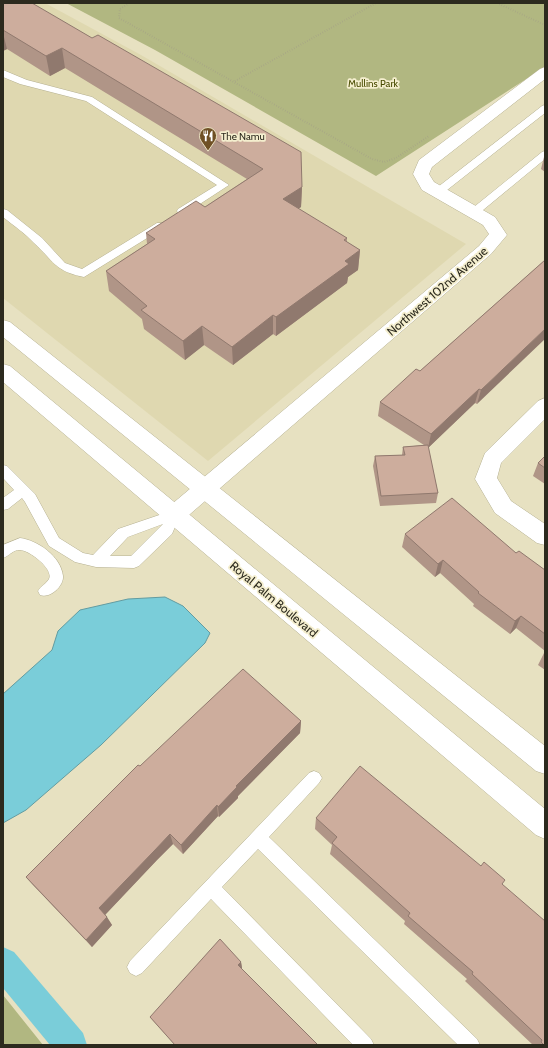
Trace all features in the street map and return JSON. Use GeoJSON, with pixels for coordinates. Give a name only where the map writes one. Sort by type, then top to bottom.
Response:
{"type":"FeatureCollection","features":[{"type":"Feature","properties":{"kind":"main road","name":"Northwest 102nd Avenue"},"geometry":{"type":"LineString","coordinates":[[174,515],[485,250],[498,235],[489,221],[428,186],[422,174],[425,164],[545,72]]}},
{"type":"Feature","properties":{"kind":"main road"},"geometry":{"type":"LineString","coordinates":[[3,327],[545,762]]}},
{"type":"Feature","properties":{"kind":"main road","name":"Royal Palm Boulevard"},"geometry":{"type":"LineString","coordinates":[[3,371],[545,826]]}},
{"type":"Feature","properties":{"kind":"main road"},"geometry":{"type":"LineString","coordinates":[[545,406],[492,459],[486,479],[503,507],[545,536]]}},
{"type":"Feature","properties":{"kind":"lane"},"geometry":{"type":"LineString","coordinates":[[3,212],[39,241],[58,264],[70,271],[84,273],[224,184],[88,99],[74,93],[21,83],[6,78]]}},
{"type":"Feature","properties":{"kind":"lane"},"geometry":{"type":"LineString","coordinates":[[438,192],[545,108]]}},
{"type":"Feature","properties":{"kind":"lane"},"geometry":{"type":"LineString","coordinates":[[473,213],[545,154]]}},
{"type":"Feature","properties":{"kind":"lane"},"geometry":{"type":"LineString","coordinates":[[3,470],[30,498],[54,542],[80,558],[96,561],[134,562],[167,530],[174,515]]}},
{"type":"Feature","properties":{"kind":"lane"},"geometry":{"type":"LineString","coordinates":[[3,505],[23,490]]}},
{"type":"Feature","properties":{"kind":"lane"},"geometry":{"type":"LineString","coordinates":[[96,561],[123,533],[174,515]]}},
{"type":"Feature","properties":{"kind":"lane"},"geometry":{"type":"LineString","coordinates":[[5,547],[21,544],[32,546],[43,555],[53,567],[56,577],[54,584],[46,591]]}},
{"type":"Feature","properties":{"kind":"lane"},"geometry":{"type":"LineString","coordinates":[[136,967],[314,778]]}},
{"type":"Feature","properties":{"kind":"lane"},"geometry":{"type":"LineString","coordinates":[[258,838],[471,1045]]}},
{"type":"Feature","properties":{"kind":"lane"},"geometry":{"type":"LineString","coordinates":[[211,887],[365,1045]]}},
{"type":"Feature","properties":{"kind":"path"},"geometry":{"type":"LineString","coordinates":[[129,3],[120,9],[119,18],[372,159],[384,162],[396,158],[433,133]]}},
{"type":"Feature","properties":{"kind":"path"},"geometry":{"type":"LineString","coordinates":[[234,81],[376,3]]}},
{"type":"Feature","properties":{"kind":"path"},"geometry":{"type":"LineString","coordinates":[[497,3],[545,25]]}},
{"type":"Feature","properties":{"kind":"shaded area"},"geometry":{"type":"Polygon","coordinates":[[[3,3],[45,3],[141,55],[466,244],[208,461],[3,298],[3,3]]]}},
{"type":"Feature","properties":{"kind":"green space","name":"Mullins Park"},"geometry":{"type":"Polygon","coordinates":[[[66,3],[545,3],[545,67],[376,176],[155,50],[66,3]]]}},
{"type":"Feature","properties":{"kind":"green space"},"geometry":{"type":"Polygon","coordinates":[[[3,995],[43,1045],[3,1045],[3,995]]]}},
{"type":"Feature","properties":{"kind":"water"},"geometry":{"type":"Polygon","coordinates":[[[165,597],[183,606],[210,633],[205,643],[101,745],[26,810],[3,823],[3,694],[52,650],[58,631],[80,610],[128,599],[165,597]]]}},
{"type":"Feature","properties":{"kind":"building"},"geometry":{"type":"Polygon","coordinates":[[[3,3],[32,3],[92,38],[98,35],[301,152],[302,187],[283,199],[347,238],[344,240],[360,250],[345,261],[349,264],[276,317],[273,315],[232,347],[202,326],[183,341],[141,310],[147,306],[106,271],[155,239],[146,233],[196,201],[205,207],[263,169],[62,48],[46,56],[3,30],[3,3]]]}},
{"type":"Feature","properties":{"kind":"building"},"geometry":{"type":"Polygon","coordinates":[[[545,260],[545,329],[481,390],[479,389],[431,434],[380,402],[416,369],[420,371],[545,260]]]}},
{"type":"Feature","properties":{"kind":"building"},"geometry":{"type":"Polygon","coordinates":[[[428,445],[438,493],[381,496],[375,456],[405,455],[403,447],[428,445]]]}},
{"type":"Feature","properties":{"kind":"building"},"geometry":{"type":"Polygon","coordinates":[[[545,456],[545,468],[538,463],[545,456]]]}},
{"type":"Feature","properties":{"kind":"building"},"geometry":{"type":"Polygon","coordinates":[[[452,498],[516,553],[519,551],[545,570],[545,634],[521,616],[515,621],[478,593],[479,592],[443,560],[438,564],[405,534],[452,498]]]}},
{"type":"Feature","properties":{"kind":"building"},"geometry":{"type":"Polygon","coordinates":[[[243,669],[301,721],[236,786],[237,787],[218,807],[217,805],[181,845],[170,834],[99,908],[107,917],[86,940],[26,877],[138,765],[140,766],[243,669]]]}},
{"type":"Feature","properties":{"kind":"building"},"geometry":{"type":"Polygon","coordinates":[[[360,766],[481,866],[484,862],[505,880],[502,884],[545,921],[545,1045],[541,1042],[542,1040],[472,974],[473,972],[408,916],[410,913],[332,843],[337,837],[316,818],[360,766]]]}},
{"type":"Feature","properties":{"kind":"building"},"geometry":{"type":"Polygon","coordinates":[[[220,939],[241,962],[238,965],[318,1045],[175,1045],[150,1017],[220,939]]]}},
{"type":"Feature","properties":{"kind":"waterway"},"geometry":{"type":"LineString","coordinates":[[3,963],[71,1045]]}},
{"type":"Feature","properties":{"kind":"place","name":"The Namu"},"geometry":{"type":"Point","coordinates":[208,151]}}]}
